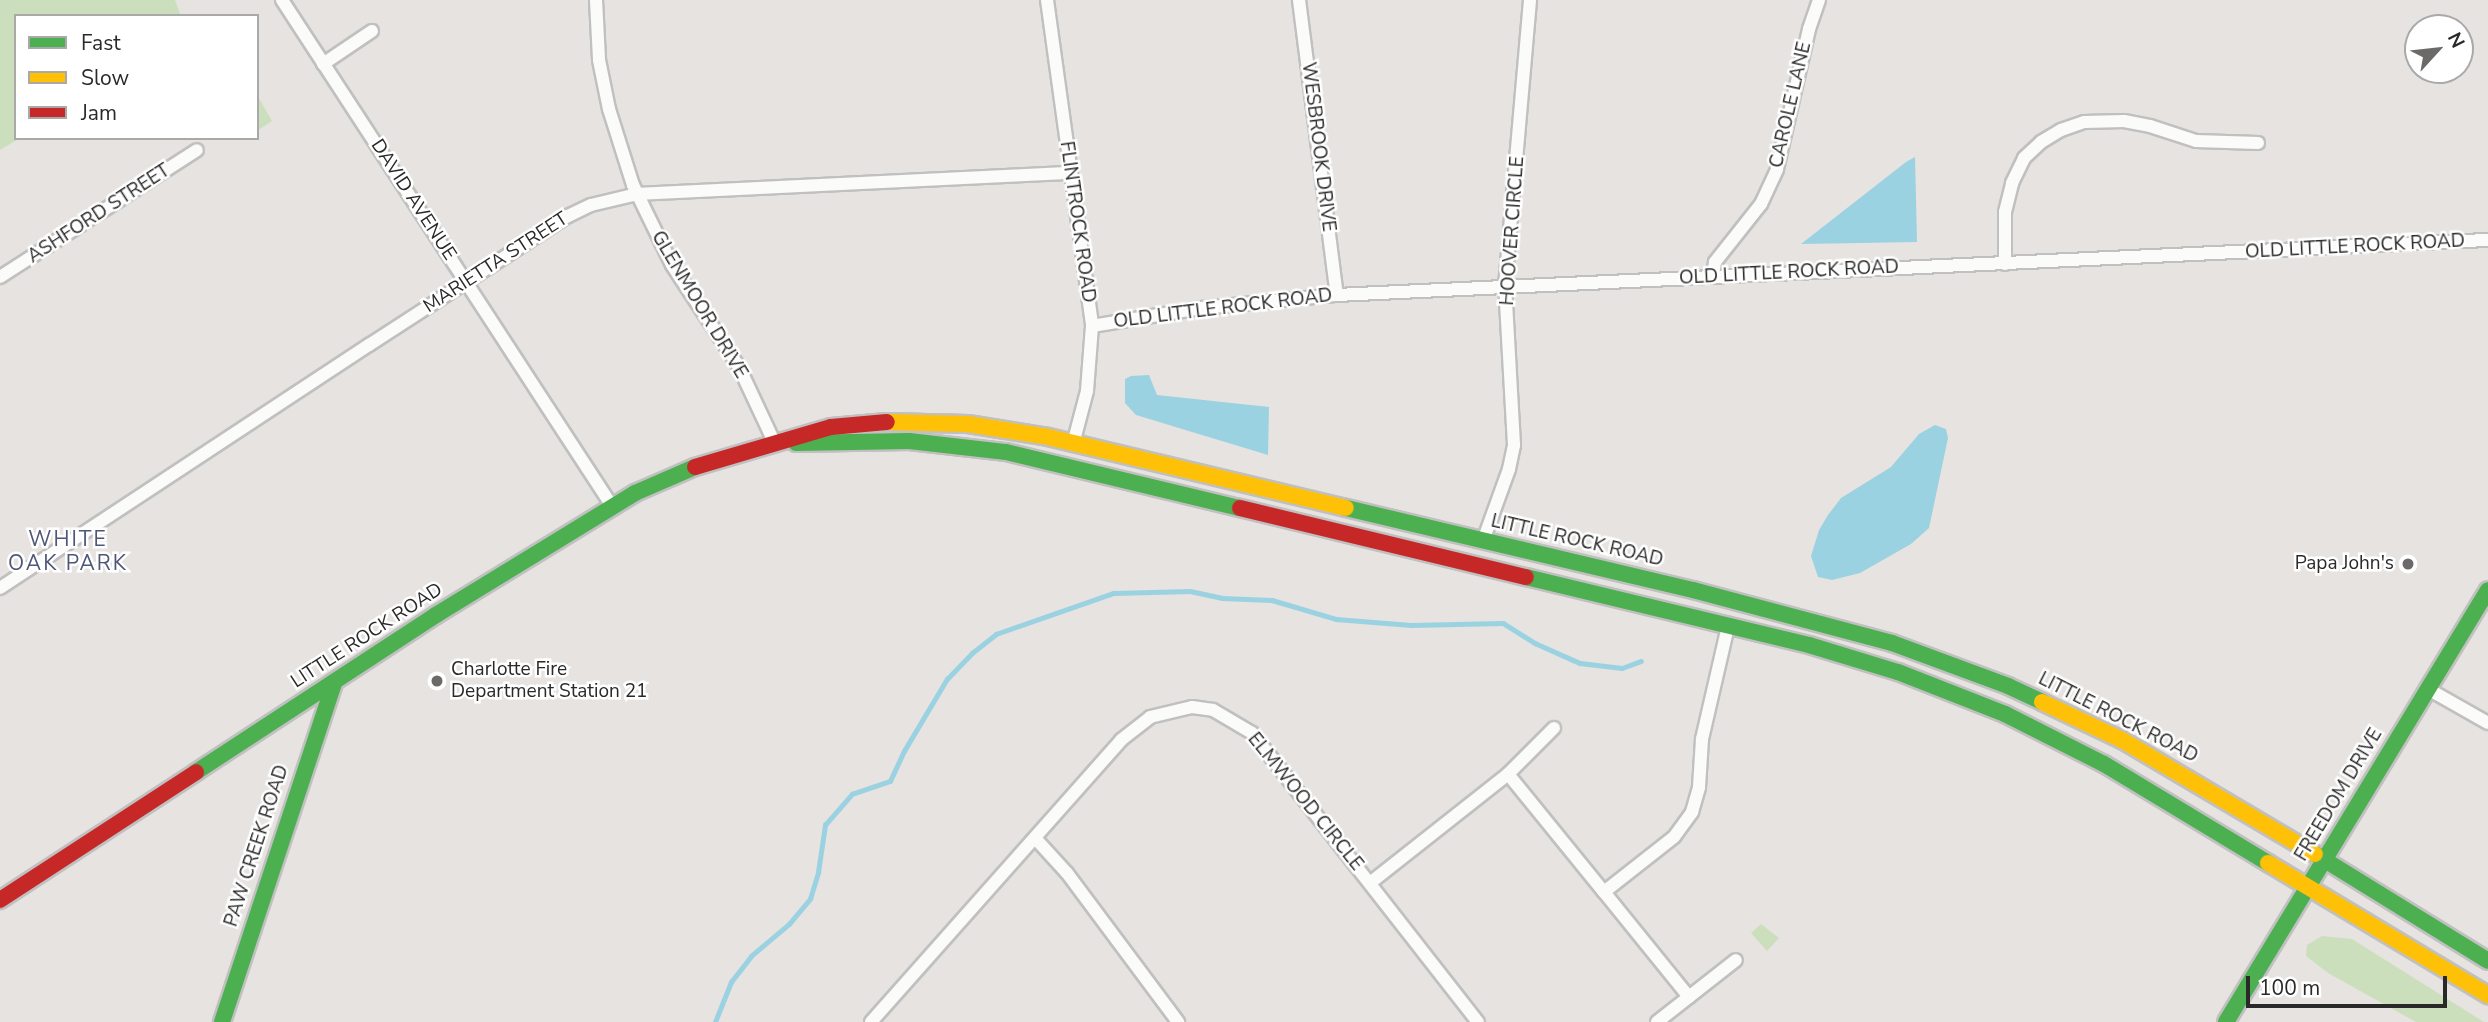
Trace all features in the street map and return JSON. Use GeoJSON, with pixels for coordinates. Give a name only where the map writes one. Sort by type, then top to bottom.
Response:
{"type":"FeatureCollection","features":[{"type":"Feature","properties":{"kind":"main road","name":"LITTLE ROCK ROAD"},"geometry":{"type":"LineString","coordinates":[[0,900],[441,612],[612,506],[680,471],[831,427],[898,421],[968,424],[1073,444],[1854,631],[1947,662],[2018,691],[2122,740],[2488,961]]}},
{"type":"Feature","properties":{"kind":"main road","name":"LITTLE ROCK ROAD"},"geometry":{"type":"LineString","coordinates":[[775,444],[909,441],[1006,453],[1809,645],[1898,672],[2016,719],[2104,764],[2488,995]]}},
{"type":"Feature","properties":{"kind":"main road","name":"FREEDOM DRIVE"},"geometry":{"type":"LineString","coordinates":[[2226,1022],[2488,590]]}},
{"type":"Feature","properties":{"kind":"main road","name":"PAW CREEK ROAD"},"geometry":{"type":"LineString","coordinates":[[222,1022],[334,684]]}},
{"type":"Feature","properties":{"kind":"street","name":"DAVID AVENUE"},"geometry":{"type":"LineString","coordinates":[[282,0],[612,506]]}},
{"type":"Feature","properties":{"kind":"street","name":"GLENMOOR DRIVE"},"geometry":{"type":"LineString","coordinates":[[596,0],[599,60],[609,109],[636,194],[672,265],[739,367],[775,444]]}},
{"type":"Feature","properties":{"kind":"street","name":"FLINTROCK ROAD"},"geometry":{"type":"LineString","coordinates":[[1047,0],[1092,326],[1087,391],[1073,444]]}},
{"type":"Feature","properties":{"kind":"street","name":"WESBROOK DRIVE"},"geometry":{"type":"LineString","coordinates":[[1299,0],[1337,295]]}},
{"type":"Feature","properties":{"kind":"street","name":"HOOVER CIRCLE"},"geometry":{"type":"LineString","coordinates":[[1483,541],[1509,469],[1514,445],[1506,286],[1531,0]]}},
{"type":"Feature","properties":{"kind":"street","name":"CAROLE LANE"},"geometry":{"type":"LineString","coordinates":[[1713,276],[1715,262],[1761,204],[1777,169],[1809,29],[1819,0]]}},
{"type":"Feature","properties":{"kind":"street"},"geometry":{"type":"LineString","coordinates":[[323,64],[372,31]]}},
{"type":"Feature","properties":{"kind":"street"},"geometry":{"type":"LineString","coordinates":[[2005,264],[2006,212],[2012,183],[2024,158],[2041,142],[2061,130],[2084,122],[2124,121],[2150,125],[2196,141],[2258,142]]}},
{"type":"Feature","properties":{"kind":"street","name":"ASHFORD STREET"},"geometry":{"type":"LineString","coordinates":[[0,277],[197,150]]}},
{"type":"Feature","properties":{"kind":"street","name":"MARIETTA STREET"},"geometry":{"type":"LineString","coordinates":[[0,588],[568,216],[611,199],[636,194],[1070,173]]}},
{"type":"Feature","properties":{"kind":"street","name":"OLD LITTLE ROCK ROAD"},"geometry":{"type":"LineString","coordinates":[[1092,326],[1201,308],[1337,295],[2488,240]]}},
{"type":"Feature","properties":{"kind":"street"},"geometry":{"type":"LineString","coordinates":[[1604,892],[1674,837],[1692,812],[1699,787],[1702,738],[1728,626]]}},
{"type":"Feature","properties":{"kind":"street"},"geometry":{"type":"LineString","coordinates":[[2428,689],[2488,723]]}},
{"type":"Feature","properties":{"kind":"street","name":"ELMWOOD CIRCLE"},"geometry":{"type":"LineString","coordinates":[[871,1022],[1135,727],[1170,710],[1202,709],[1232,719],[1252,733],[1478,1022]]}},
{"type":"Feature","properties":{"kind":"street"},"geometry":{"type":"LineString","coordinates":[[1370,883],[1508,774],[1554,728]]}},
{"type":"Feature","properties":{"kind":"street"},"geometry":{"type":"LineString","coordinates":[[1508,774],[1689,997]]}},
{"type":"Feature","properties":{"kind":"street"},"geometry":{"type":"LineString","coordinates":[[1035,838],[1067,873],[1178,1022]]}},
{"type":"Feature","properties":{"kind":"street"},"geometry":{"type":"LineString","coordinates":[[1657,1022],[1736,960]]}},
{"type":"Feature","properties":{"kind":"green space"},"geometry":{"type":"Polygon","coordinates":[[[0,0],[175,0],[180,14],[14,14],[14,140],[17,140],[0,150],[0,0]]]}},
{"type":"Feature","properties":{"kind":"green space"},"geometry":{"type":"Polygon","coordinates":[[[259,98],[272,121],[259,130],[259,98]]]}},
{"type":"Feature","properties":{"kind":"green space"},"geometry":{"type":"Polygon","coordinates":[[[1761,924],[1779,938],[1767,951],[1751,933],[1761,924]]]}},
{"type":"Feature","properties":{"kind":"green space"},"geometry":{"type":"Polygon","coordinates":[[[2322,936],[2352,939],[2484,1022],[2416,1022],[2328,973],[2306,956],[2307,945],[2322,936]]]}},
{"type":"Feature","properties":{"kind":"water"},"geometry":{"type":"Polygon","coordinates":[[[1915,157],[1917,242],[1801,244],[1906,162],[1915,157]]]}},
{"type":"Feature","properties":{"kind":"water"},"geometry":{"type":"Polygon","coordinates":[[[1149,375],[1157,395],[1269,407],[1268,455],[1136,415],[1125,403],[1125,379],[1149,375]]]}},
{"type":"Feature","properties":{"kind":"water"},"geometry":{"type":"Polygon","coordinates":[[[1935,425],[1946,429],[1948,438],[1929,528],[1911,544],[1860,573],[1832,580],[1818,577],[1811,556],[1819,530],[1841,498],[1891,467],[1919,434],[1935,425]]]}},
{"type":"Feature","properties":{"kind":"waterway"},"geometry":{"type":"LineString","coordinates":[[715,1022],[731,982],[751,956],[789,924],[810,899],[818,872],[825,825],[852,794],[890,781],[904,751],[947,679],[972,653],[996,634],[1114,593],[1190,591],[1222,598],[1272,600],[1336,619],[1411,625],[1503,623],[1535,643],[1580,663],[1622,668],[1641,661]]}},
{"type":"Feature","properties":{"kind":"traffic: fast"},"geometry":{"type":"LineString","coordinates":[[796,443],[909,441],[1006,452],[1240,508]]}},
{"type":"Feature","properties":{"kind":"traffic: fast"},"geometry":{"type":"LineString","coordinates":[[196,772],[436,615],[635,493],[695,467]]}},
{"type":"Feature","properties":{"kind":"traffic: fast"},"geometry":{"type":"LineString","coordinates":[[1346,508],[1693,590],[1892,643],[2008,686],[2042,702]]}},
{"type":"Feature","properties":{"kind":"traffic: fast"},"geometry":{"type":"LineString","coordinates":[[1526,577],[1809,645],[1898,672],[2005,714],[2104,764],[2268,863]]}},
{"type":"Feature","properties":{"kind":"traffic: fast"},"geometry":{"type":"LineString","coordinates":[[2226,1022],[2488,590]]}},
{"type":"Feature","properties":{"kind":"traffic: fast"},"geometry":{"type":"LineString","coordinates":[[222,1022],[334,684]]}},
{"type":"Feature","properties":{"kind":"traffic: fast"},"geometry":{"type":"LineString","coordinates":[[2315,854],[2488,961]]}},
{"type":"Feature","properties":{"kind":"traffic: slow"},"geometry":{"type":"LineString","coordinates":[[887,422],[968,424],[1048,437],[1346,508]]}},
{"type":"Feature","properties":{"kind":"traffic: slow"},"geometry":{"type":"LineString","coordinates":[[2042,702],[2122,740],[2315,854]]}},
{"type":"Feature","properties":{"kind":"traffic: slow"},"geometry":{"type":"LineString","coordinates":[[2268,863],[2488,995]]}},
{"type":"Feature","properties":{"kind":"traffic: jam"},"geometry":{"type":"LineString","coordinates":[[695,467],[831,427],[887,422]]}},
{"type":"Feature","properties":{"kind":"traffic: jam"},"geometry":{"type":"LineString","coordinates":[[1240,508],[1526,577]]}},
{"type":"Feature","properties":{"kind":"traffic: jam"},"geometry":{"type":"LineString","coordinates":[[0,900],[196,772]]}},
{"type":"Feature","properties":{"kind":"place","name":"Papa John's"},"geometry":{"type":"Point","coordinates":[2408,564]}},
{"type":"Feature","properties":{"kind":"place","name":"Charlotte Fire Department Station 21"},"geometry":{"type":"Point","coordinates":[437,681]}},
{"type":"Feature","properties":{"kind":"district","name":"WHITE OAK PARK"},"geometry":{"type":"Point","coordinates":[68,551]}}]}
